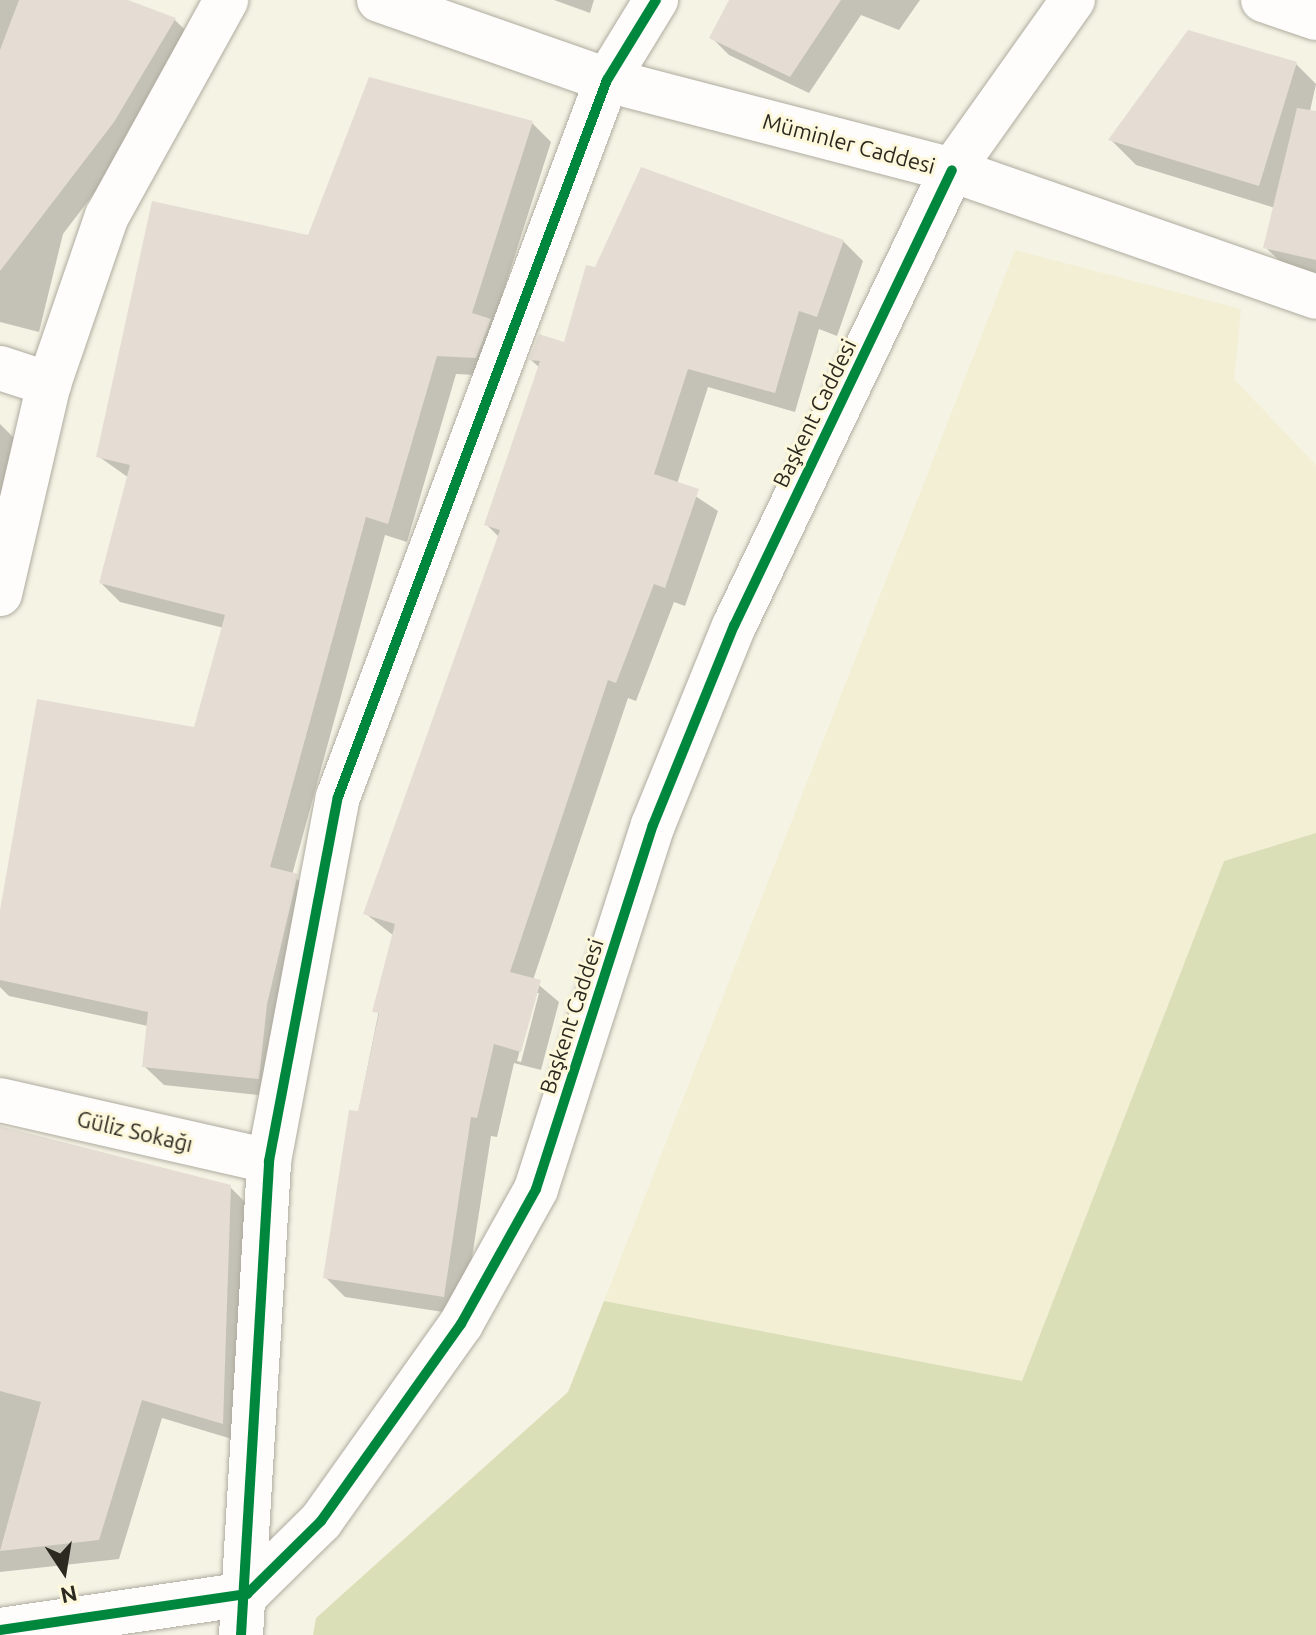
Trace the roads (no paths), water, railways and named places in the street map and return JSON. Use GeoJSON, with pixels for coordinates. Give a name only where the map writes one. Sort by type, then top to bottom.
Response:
{"type":"FeatureCollection","features":[{"type":"Feature","properties":{"kind":"street"},"geometry":{"type":"LineString","coordinates":[[0,594],[49,384],[107,216],[226,0]]}},
{"type":"Feature","properties":{"kind":"street","name":"Müminler Caddesi"},"geometry":{"type":"LineString","coordinates":[[379,0],[607,80],[952,170],[1316,297]]}},
{"type":"Feature","properties":{"kind":"street"},"geometry":{"type":"LineString","coordinates":[[0,1630],[244,1615],[269,1161],[338,797],[607,80],[656,0]]}},
{"type":"Feature","properties":{"kind":"street","name":"Başkent Caddesi"},"geometry":{"type":"LineString","coordinates":[[244,1615],[321,1521],[505,1255],[536,1189],[653,825],[734,626],[952,170],[1073,0]]}},
{"type":"Feature","properties":{"kind":"street"},"geometry":{"type":"LineString","coordinates":[[1263,0],[1316,18]]}},
{"type":"Feature","properties":{"kind":"street"},"geometry":{"type":"LineString","coordinates":[[0,368],[49,384]]}},
{"type":"Feature","properties":{"kind":"street","name":"Güliz Sokağı"},"geometry":{"type":"LineString","coordinates":[[0,1100],[269,1161]]}}]}
